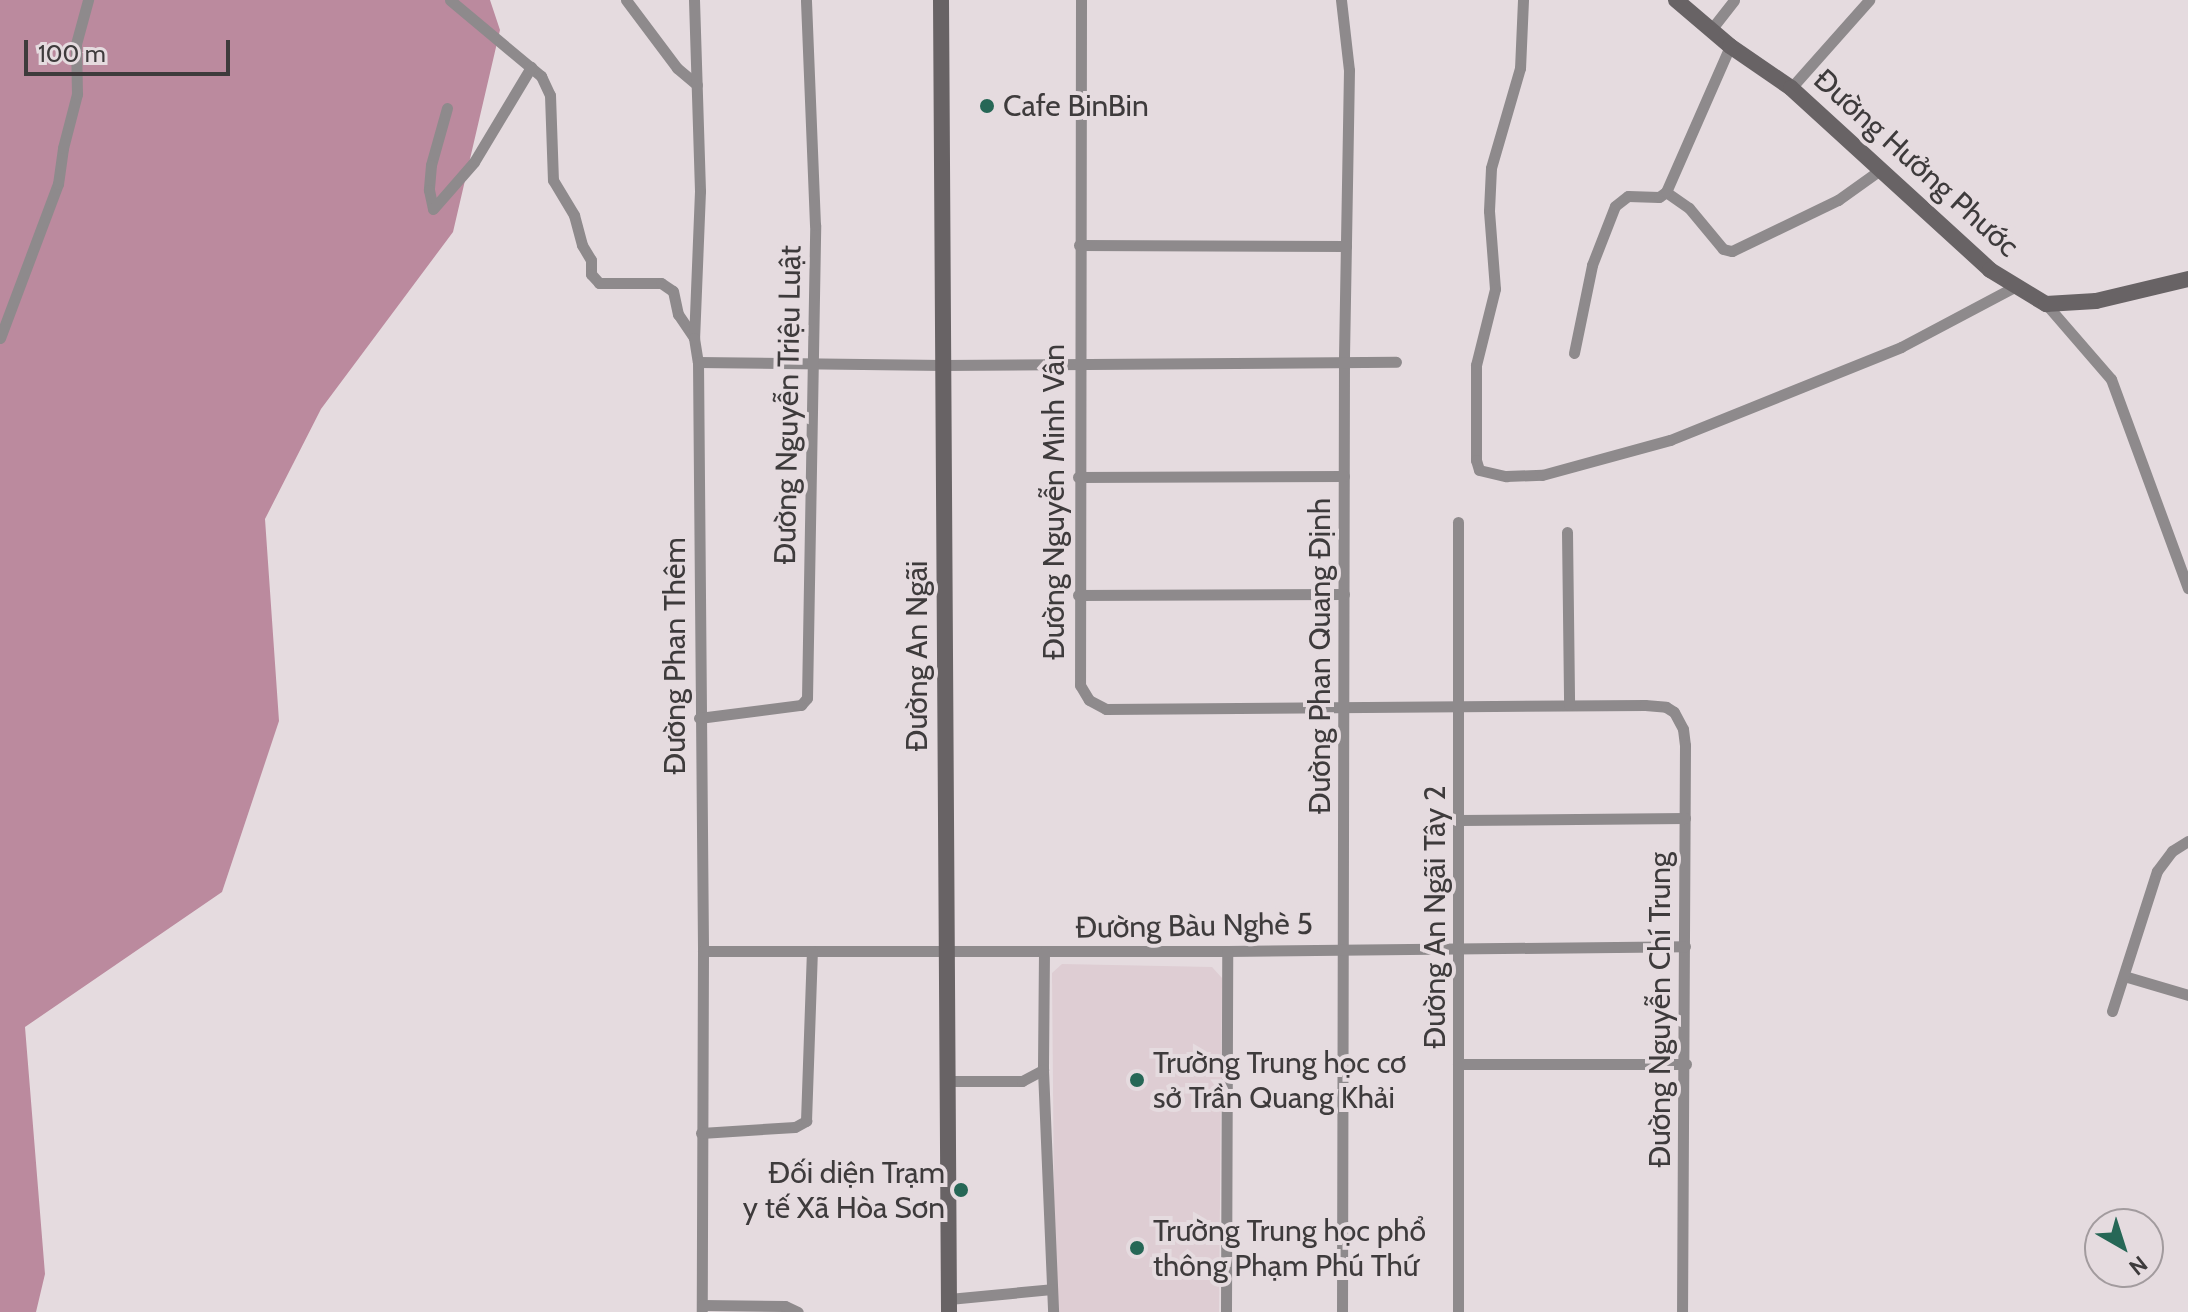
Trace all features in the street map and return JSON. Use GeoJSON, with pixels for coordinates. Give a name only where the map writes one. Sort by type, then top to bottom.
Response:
{"type":"FeatureCollection","features":[{"type":"Feature","properties":{"kind":"main road","name":"Đường An Ngãi"},"geometry":{"type":"LineString","coordinates":[[941,0],[949,1306]]}},
{"type":"Feature","properties":{"kind":"main road","name":"Đường Hưởng Phước"},"geometry":{"type":"LineString","coordinates":[[1676,0],[1710,31],[1791,88],[1990,270],[2046,304]]}},
{"type":"Feature","properties":{"kind":"main road"},"geometry":{"type":"LineString","coordinates":[[2046,304],[2096,301],[2188,279]]}},
{"type":"Feature","properties":{"kind":"street"},"geometry":{"type":"LineString","coordinates":[[0,338],[58,184],[63,148],[77,94],[76,44],[88,0]]}},
{"type":"Feature","properties":{"kind":"street"},"geometry":{"type":"LineString","coordinates":[[450,0],[541,76],[550,95],[553,180],[574,215],[582,245],[591,260],[591,274],[599,283],[661,283],[673,291],[678,314],[694,338]]}},
{"type":"Feature","properties":{"kind":"street"},"geometry":{"type":"LineString","coordinates":[[626,0],[677,68],[697,85]]}},
{"type":"Feature","properties":{"kind":"street","name":"Đường Phan Thêm"},"geometry":{"type":"LineString","coordinates":[[694,0],[700,205],[694,338],[698,362],[703,951],[702,1308]]}},
{"type":"Feature","properties":{"kind":"street","name":"Đường Nguyễn Triệu Luật"},"geometry":{"type":"LineString","coordinates":[[699,718],[801,705],[807,698],[815,225],[806,0]]}},
{"type":"Feature","properties":{"kind":"street","name":"Đường Nguyễn Minh Vân"},"geometry":{"type":"LineString","coordinates":[[1081,0],[1078,595],[1080,685],[1089,700],[1106,709],[1569,705],[1658,706],[1674,712]]}},
{"type":"Feature","properties":{"kind":"street","name":"Đường Phan Quang Định"},"geometry":{"type":"LineString","coordinates":[[1341,0],[1349,70],[1344,362],[1342,1312]]}},
{"type":"Feature","properties":{"kind":"street"},"geometry":{"type":"LineString","coordinates":[[1523,0],[1520,68],[1491,168],[1489,211],[1495,289],[1476,365],[1476,460],[1482,472],[1515,477],[1542,475],[1670,440],[1889,352],[2016,286]]}},
{"type":"Feature","properties":{"kind":"street"},"geometry":{"type":"LineString","coordinates":[[1710,31],[1722,5],[1734,0]]}},
{"type":"Feature","properties":{"kind":"street"},"geometry":{"type":"LineString","coordinates":[[1791,88],[1869,0]]}},
{"type":"Feature","properties":{"kind":"street"},"geometry":{"type":"LineString","coordinates":[[1574,353],[1589,276],[1615,206],[1628,196],[1659,197],[1666,192],[1730,46]]}},
{"type":"Feature","properties":{"kind":"street"},"geometry":{"type":"LineString","coordinates":[[447,108],[431,165],[429,190],[433,209],[474,162],[531,67]]}},
{"type":"Feature","properties":{"kind":"street"},"geometry":{"type":"LineString","coordinates":[[1666,192],[1689,208],[1723,249],[1732,251],[1838,200],[1880,170]]}},
{"type":"Feature","properties":{"kind":"street"},"geometry":{"type":"LineString","coordinates":[[1079,245],[1346,246]]}},
{"type":"Feature","properties":{"kind":"street"},"geometry":{"type":"LineString","coordinates":[[2046,304],[2111,379],[2187,583]]}},
{"type":"Feature","properties":{"kind":"street"},"geometry":{"type":"LineString","coordinates":[[698,362],[812,365],[1396,362]]}},
{"type":"Feature","properties":{"kind":"street"},"geometry":{"type":"LineString","coordinates":[[1078,477],[1344,476]]}},
{"type":"Feature","properties":{"kind":"street","name":"Đường An Ngãi Tây 2"},"geometry":{"type":"LineString","coordinates":[[1458,522],[1458,1312]]}},
{"type":"Feature","properties":{"kind":"street"},"geometry":{"type":"LineString","coordinates":[[1567,532],[1569,705]]}},
{"type":"Feature","properties":{"kind":"street"},"geometry":{"type":"LineString","coordinates":[[1078,595],[1344,594]]}},
{"type":"Feature","properties":{"kind":"street","name":"Đường Nguyễn Chí Trung"},"geometry":{"type":"LineString","coordinates":[[1674,712],[1683,729],[1685,745],[1686,1064],[1682,1312]]}},
{"type":"Feature","properties":{"kind":"street"},"geometry":{"type":"LineString","coordinates":[[1460,820],[1685,818]]}},
{"type":"Feature","properties":{"kind":"street"},"geometry":{"type":"LineString","coordinates":[[2112,1011],[2157,871],[2172,851],[2188,841]]}},
{"type":"Feature","properties":{"kind":"street","name":"Đường Bàu Nghè 5"},"geometry":{"type":"LineString","coordinates":[[703,951],[1044,952],[1685,946]]}},
{"type":"Feature","properties":{"kind":"street"},"geometry":{"type":"LineString","coordinates":[[701,1133],[795,1127],[806,1121],[812,951]]}},
{"type":"Feature","properties":{"kind":"street"},"geometry":{"type":"LineString","coordinates":[[1226,1312],[1227,951]]}},
{"type":"Feature","properties":{"kind":"street"},"geometry":{"type":"LineString","coordinates":[[1044,952],[1043,1070],[1053,1312]]}},
{"type":"Feature","properties":{"kind":"street"},"geometry":{"type":"LineString","coordinates":[[2124,976],[2188,995]]}},
{"type":"Feature","properties":{"kind":"street"},"geometry":{"type":"LineString","coordinates":[[1458,1064],[1686,1064]]}},
{"type":"Feature","properties":{"kind":"street"},"geometry":{"type":"LineString","coordinates":[[949,1081],[1022,1081],[1043,1070]]}},
{"type":"Feature","properties":{"kind":"street"},"geometry":{"type":"LineString","coordinates":[[949,1306],[1052,1289]]}},
{"type":"Feature","properties":{"kind":"street"},"geometry":{"type":"LineString","coordinates":[[702,1308],[785,1306],[798,1312]]}},
{"type":"Feature","properties":{"kind":"shaded area"},"geometry":{"type":"Polygon","coordinates":[[[0,0],[490,0],[500,30],[453,232],[321,409],[265,519],[279,721],[222,892],[25,1027],[45,1274],[36,1312],[0,1312],[0,0]]]}},
{"type":"Feature","properties":{"kind":"shaded area","name":"Trường Trung học cơ sở Trần Quang Khải"},"geometry":{"type":"Polygon","coordinates":[[[1062,964],[1212,967],[1222,978],[1219,1312],[1055,1312],[1052,973],[1062,964]]]}},
{"type":"Feature","properties":{"kind":"place","name":"Cafe BinBin"},"geometry":{"type":"Point","coordinates":[987,106]}},
{"type":"Feature","properties":{"kind":"place","name":"Trường Trung học cơ sở Trần Quang Khải"},"geometry":{"type":"Point","coordinates":[1137,1080]}},
{"type":"Feature","properties":{"kind":"place","name":"Đối diện Trạm y tế Xã Hòa Sơn"},"geometry":{"type":"Point","coordinates":[961,1190]}},
{"type":"Feature","properties":{"kind":"place","name":"Trường Trung học phổ thông Phạm Phú Thứ"},"geometry":{"type":"Point","coordinates":[1137,1248]}}]}
